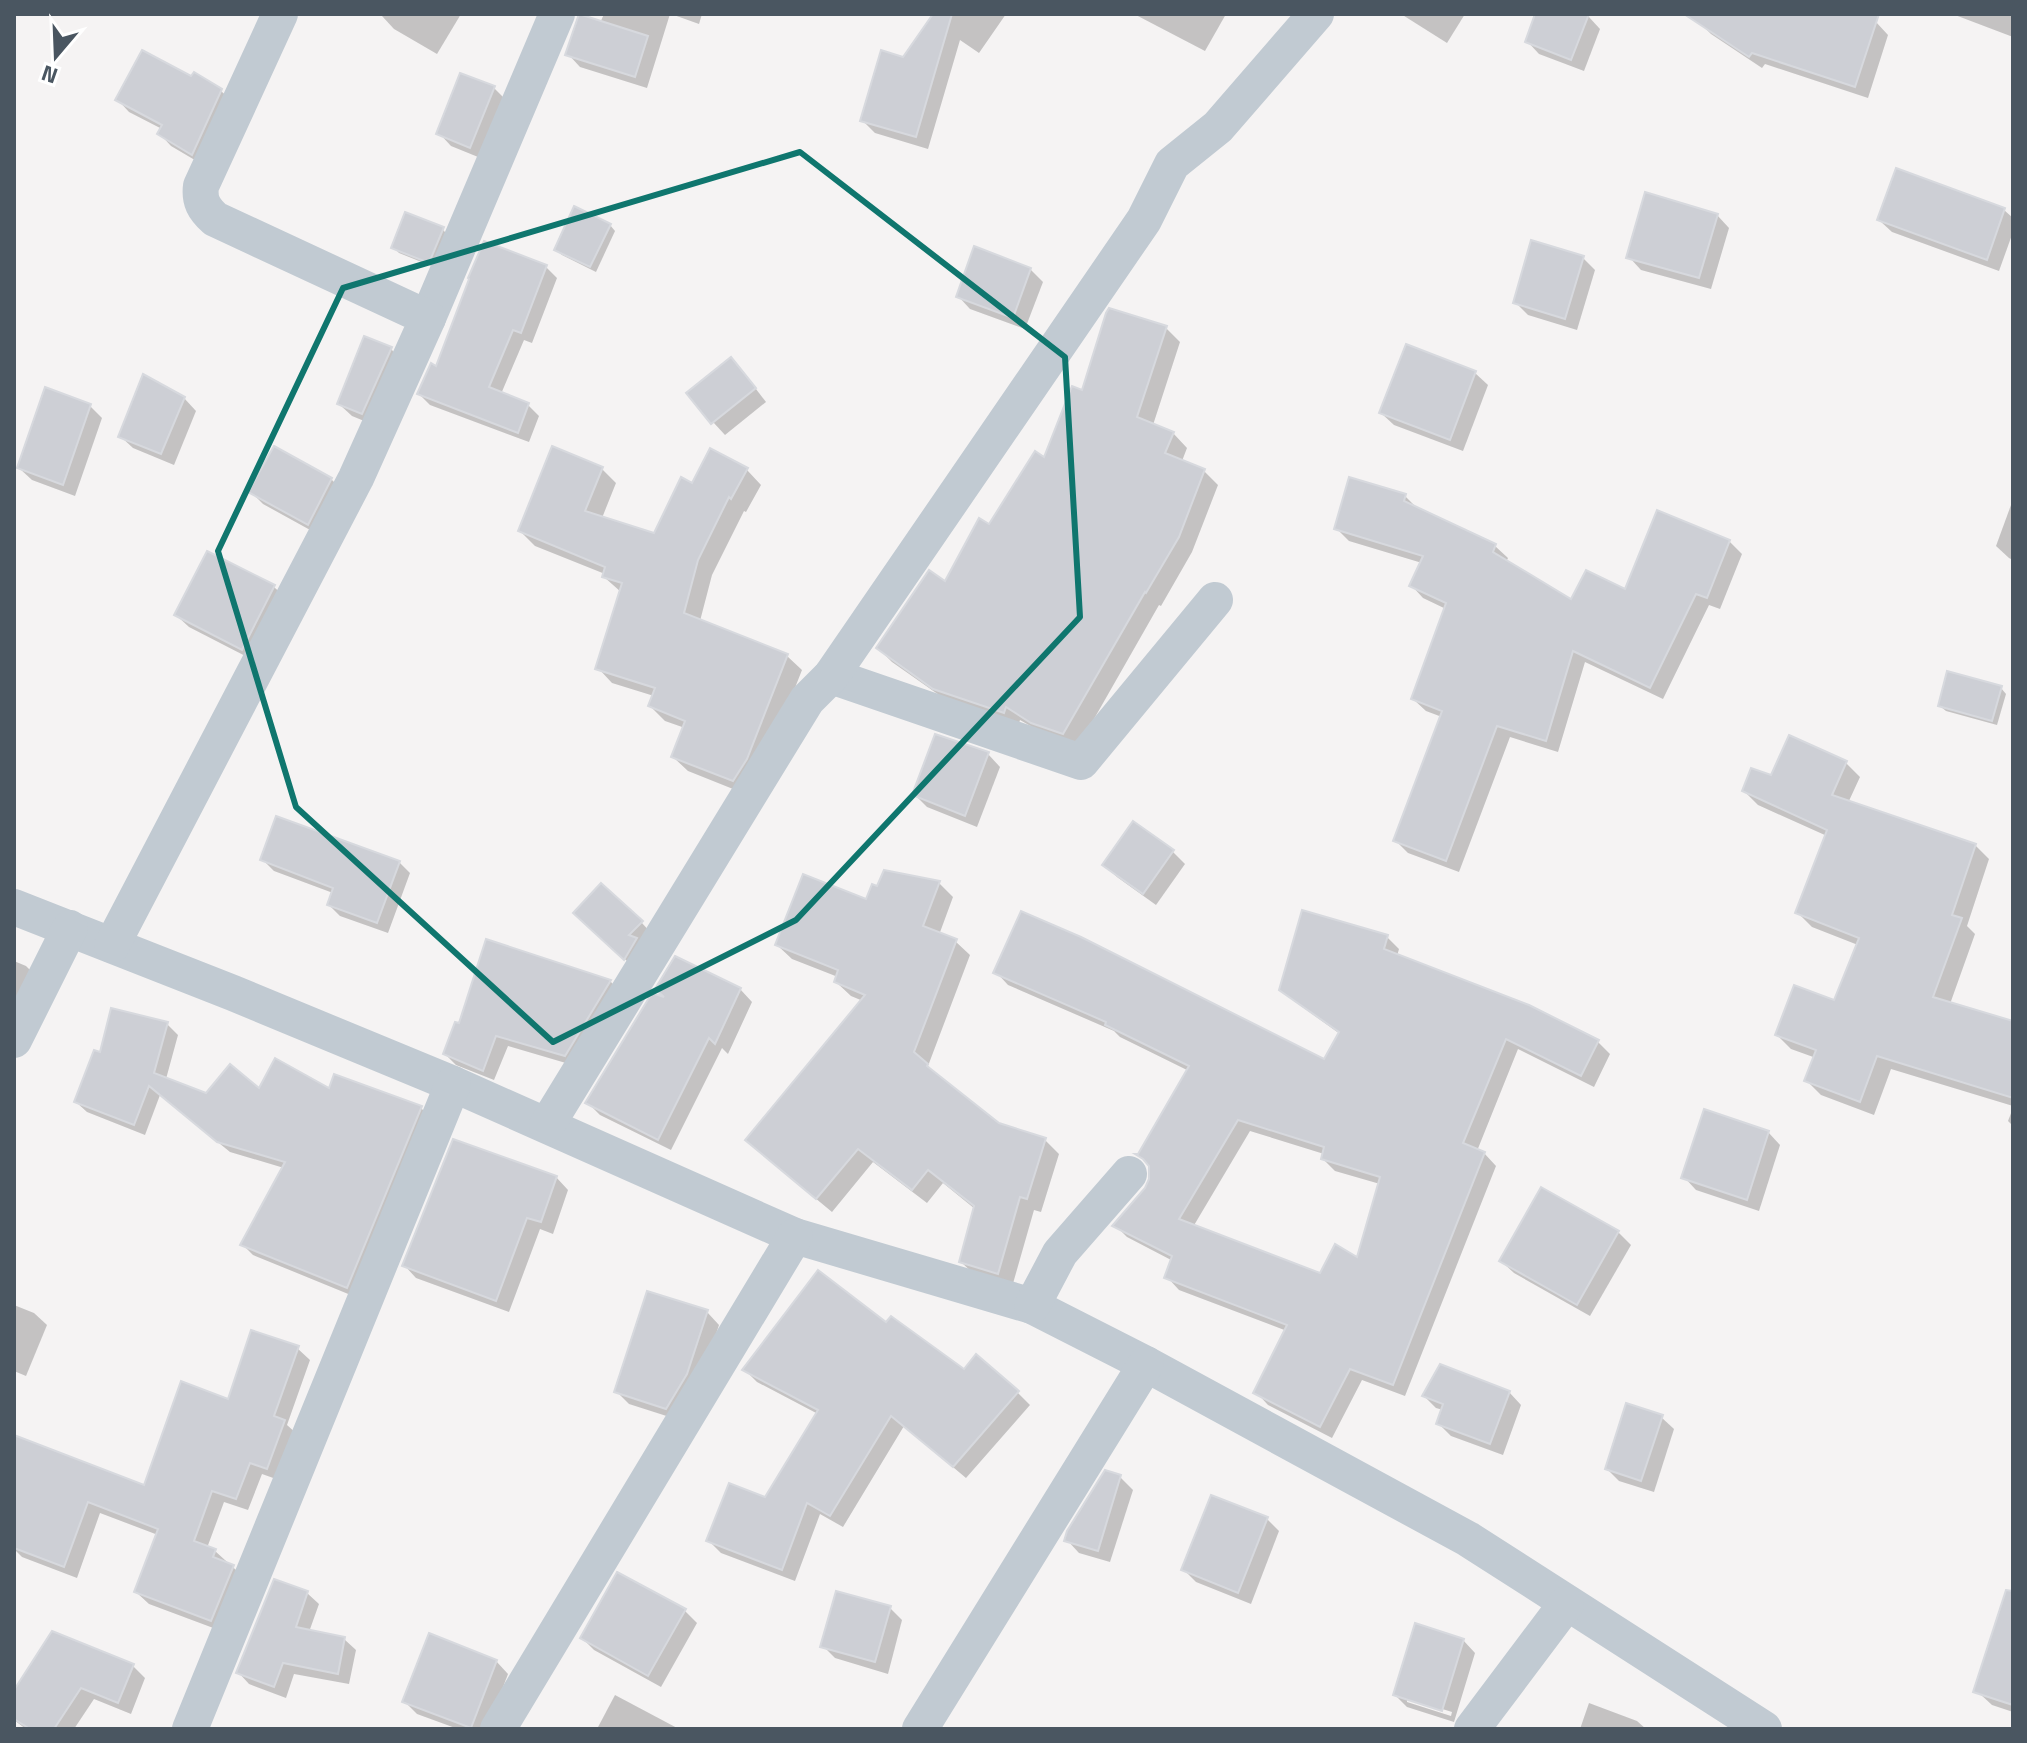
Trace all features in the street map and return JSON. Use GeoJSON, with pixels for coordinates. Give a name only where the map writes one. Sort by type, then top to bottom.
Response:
{"type":"FeatureCollection","features":[{"type":"Feature","properties":{"kind":"street"},"geometry":{"type":"LineString","coordinates":[[280,14],[201,186],[200,198],[205,210],[215,219],[428,318]]}},
{"type":"Feature","properties":{"kind":"street"},"geometry":{"type":"LineString","coordinates":[[112,945],[356,478],[428,318],[557,14]]}},
{"type":"Feature","properties":{"kind":"street"},"geometry":{"type":"LineString","coordinates":[[547,1125],[807,700],[831,676],[1144,220],[1172,164],[1218,127],[1316,14]]}},
{"type":"Feature","properties":{"kind":"street"},"geometry":{"type":"LineString","coordinates":[[831,676],[1081,762],[1215,600]]}},
{"type":"Feature","properties":{"kind":"street"},"geometry":{"type":"LineString","coordinates":[[14,907],[453,1084],[795,1236],[1032,1306],[1146,1364],[1468,1539],[1764,1729]]}},
{"type":"Feature","properties":{"kind":"street"},"geometry":{"type":"LineString","coordinates":[[14,1040],[70,928]]}},
{"type":"Feature","properties":{"kind":"street"},"geometry":{"type":"LineString","coordinates":[[190,1729],[453,1084]]}},
{"type":"Feature","properties":{"kind":"street"},"geometry":{"type":"LineString","coordinates":[[1032,1306],[1060,1253],[1129,1174]]}},
{"type":"Feature","properties":{"kind":"street"},"geometry":{"type":"LineString","coordinates":[[498,1729],[795,1236]]}},
{"type":"Feature","properties":{"kind":"street"},"geometry":{"type":"LineString","coordinates":[[920,1729],[1146,1364]]}},
{"type":"Feature","properties":{"kind":"street"},"geometry":{"type":"LineString","coordinates":[[1472,1729],[1566,1604]]}},
{"type":"Feature","properties":{"kind":"highlighted area"},"geometry":{"type":"Polygon","coordinates":[[[800,152],[1065,357],[1080,617],[796,920],[553,1042],[296,807],[218,551],[343,288],[800,152]]]}},
{"type":"Feature","properties":{"kind":"building"},"geometry":{"type":"Polygon","coordinates":[[[579,14],[648,36],[635,77],[565,55],[579,14]]]}},
{"type":"Feature","properties":{"kind":"building"},"geometry":{"type":"Polygon","coordinates":[[[933,14],[952,14],[916,137],[860,121],[881,50],[903,57],[933,14]]]}},
{"type":"Feature","properties":{"kind":"building"},"geometry":{"type":"Polygon","coordinates":[[[1535,14],[1589,14],[1571,60],[1525,42],[1535,14]]]}},
{"type":"Feature","properties":{"kind":"building"},"geometry":{"type":"Polygon","coordinates":[[[1684,14],[1879,14],[1855,87],[1752,53],[1749,57],[1684,14]]]}},
{"type":"Feature","properties":{"kind":"building"},"geometry":{"type":"Polygon","coordinates":[[[142,50],[191,76],[194,72],[222,89],[192,155],[157,134],[162,125],[115,100],[142,50]]]}},
{"type":"Feature","properties":{"kind":"building"},"geometry":{"type":"Polygon","coordinates":[[[460,73],[495,86],[470,148],[436,134],[460,73]]]}},
{"type":"Feature","properties":{"kind":"building"},"geometry":{"type":"Polygon","coordinates":[[[1896,168],[2005,208],[1987,260],[1877,220],[1896,168]]]}},
{"type":"Feature","properties":{"kind":"building"},"geometry":{"type":"Polygon","coordinates":[[[1645,192],[1718,214],[1699,278],[1626,258],[1645,192]]]}},
{"type":"Feature","properties":{"kind":"building"},"geometry":{"type":"Polygon","coordinates":[[[574,206],[611,224],[590,267],[554,250],[574,206]]]}},
{"type":"Feature","properties":{"kind":"building"},"geometry":{"type":"Polygon","coordinates":[[[405,212],[444,227],[429,263],[391,248],[405,212]]]}},
{"type":"Feature","properties":{"kind":"building"},"geometry":{"type":"Polygon","coordinates":[[[1531,240],[1584,256],[1565,319],[1513,303],[1531,240]]]}},
{"type":"Feature","properties":{"kind":"building"},"geometry":{"type":"Polygon","coordinates":[[[484,241],[547,265],[521,333],[513,330],[489,387],[529,403],[518,433],[417,394],[431,363],[436,366],[484,241]]]}},
{"type":"Feature","properties":{"kind":"building"},"geometry":{"type":"Polygon","coordinates":[[[974,246],[1031,268],[1013,318],[956,297],[974,246]]]}},
{"type":"Feature","properties":{"kind":"building"},"geometry":{"type":"Polygon","coordinates":[[[1109,308],[1167,326],[1137,417],[1174,432],[1165,453],[1205,469],[1179,537],[1063,734],[1031,723],[1006,707],[1004,713],[933,689],[876,648],[929,570],[945,581],[979,518],[989,524],[1035,451],[1044,457],[1072,386],[1082,390],[1109,308]]]}},
{"type":"Feature","properties":{"kind":"building"},"geometry":{"type":"Polygon","coordinates":[[[364,336],[392,347],[362,414],[337,404],[364,336]]]}},
{"type":"Feature","properties":{"kind":"building"},"geometry":{"type":"Polygon","coordinates":[[[1406,344],[1476,371],[1450,440],[1379,413],[1406,344]]]}},
{"type":"Feature","properties":{"kind":"building"},"geometry":{"type":"Polygon","coordinates":[[[731,357],[756,388],[711,424],[686,393],[731,357]]]}},
{"type":"Feature","properties":{"kind":"building"},"geometry":{"type":"Polygon","coordinates":[[[143,374],[185,397],[161,454],[118,437],[143,374]]]}},
{"type":"Feature","properties":{"kind":"building"},"geometry":{"type":"Polygon","coordinates":[[[45,387],[91,404],[63,485],[17,468],[45,387]]]}},
{"type":"Feature","properties":{"kind":"building"},"geometry":{"type":"Polygon","coordinates":[[[274,446],[332,478],[308,525],[248,492],[274,446]]]}},
{"type":"Feature","properties":{"kind":"building"},"geometry":{"type":"Polygon","coordinates":[[[552,446],[603,467],[585,511],[654,533],[681,477],[692,483],[710,448],[748,468],[731,499],[729,497],[698,560],[684,613],[788,654],[747,759],[733,781],[671,757],[685,721],[648,706],[655,688],[595,669],[622,583],[602,577],[605,567],[518,531],[552,446]]]}},
{"type":"Feature","properties":{"kind":"building"},"geometry":{"type":"Polygon","coordinates":[[[1349,477],[1406,494],[1404,501],[1496,544],[1493,552],[1571,599],[1586,570],[1625,589],[1657,510],[1730,540],[1707,598],[1696,594],[1650,688],[1573,651],[1546,741],[1497,726],[1446,861],[1393,841],[1442,711],[1411,699],[1446,603],[1409,586],[1423,556],[1334,529],[1349,477]]]}},
{"type":"Feature","properties":{"kind":"building"},"geometry":{"type":"Polygon","coordinates":[[[207,551],[275,585],[242,650],[174,615],[207,551]]]}},
{"type":"Feature","properties":{"kind":"building"},"geometry":{"type":"Polygon","coordinates":[[[1947,671],[2002,686],[1992,721],[1938,706],[1947,671]]]}},
{"type":"Feature","properties":{"kind":"building"},"geometry":{"type":"Polygon","coordinates":[[[935,734],[989,752],[965,816],[912,795],[935,734]]]}},
{"type":"Feature","properties":{"kind":"building"},"geometry":{"type":"Polygon","coordinates":[[[1789,735],[1847,761],[1832,795],[1976,844],[1952,915],[1962,918],[1933,997],[2013,1021],[2013,1098],[1877,1056],[1860,1102],[1804,1081],[1816,1050],[1775,1035],[1794,985],[1834,1000],[1859,938],[1795,913],[1827,830],[1742,791],[1751,768],[1771,775],[1789,735]]]}},
{"type":"Feature","properties":{"kind":"building"},"geometry":{"type":"Polygon","coordinates":[[[276,816],[400,861],[377,923],[327,905],[333,888],[260,860],[276,816]]]}},
{"type":"Feature","properties":{"kind":"building"},"geometry":{"type":"Polygon","coordinates":[[[1133,821],[1174,850],[1143,894],[1102,865],[1133,821]]]}},
{"type":"Feature","properties":{"kind":"building"},"geometry":{"type":"Polygon","coordinates":[[[884,870],[940,881],[923,926],[957,939],[914,1052],[927,1066],[999,1123],[1046,1138],[1027,1199],[1020,1197],[998,1274],[959,1262],[974,1206],[928,1170],[912,1190],[858,1149],[816,1199],[745,1140],[865,995],[834,982],[838,970],[775,945],[803,874],[866,899],[872,884],[877,886],[884,870]]]}},
{"type":"Feature","properties":{"kind":"building"},"geometry":{"type":"Polygon","coordinates":[[[601,883],[643,921],[629,935],[637,938],[624,960],[573,913],[601,883]]]}},
{"type":"Feature","properties":{"kind":"building"},"geometry":{"type":"Polygon","coordinates":[[[1302,910],[1388,935],[1384,949],[1529,1005],[1599,1040],[1581,1076],[1506,1039],[1463,1143],[1485,1152],[1393,1385],[1350,1369],[1320,1427],[1253,1393],[1287,1325],[1164,1278],[1172,1256],[1112,1226],[1145,1188],[1149,1166],[1135,1154],[1138,1154],[1189,1066],[1105,1025],[1106,1022],[993,973],[1021,911],[1081,937],[1324,1059],[1339,1032],[1279,990],[1302,910]],[[1238,1120],[1179,1219],[1320,1273],[1335,1244],[1357,1257],[1380,1177],[1321,1159],[1324,1147],[1238,1120]]]}},
{"type":"Feature","properties":{"kind":"building"},"geometry":{"type":"Polygon","coordinates":[[[486,939],[611,980],[565,1056],[496,1036],[483,1071],[443,1054],[455,1022],[459,1023],[486,939]]]}},
{"type":"Feature","properties":{"kind":"building"},"geometry":{"type":"Polygon","coordinates":[[[675,956],[741,988],[715,1044],[709,1038],[658,1140],[585,1103],[652,993],[664,997],[655,989],[675,956]]]}},
{"type":"Feature","properties":{"kind":"building"},"geometry":{"type":"Polygon","coordinates":[[[111,1008],[168,1022],[154,1073],[206,1093],[230,1064],[259,1088],[275,1058],[329,1088],[334,1074],[422,1106],[347,1288],[240,1245],[285,1162],[217,1142],[149,1086],[134,1125],[74,1102],[94,1050],[100,1052],[111,1008]]]}},
{"type":"Feature","properties":{"kind":"building"},"geometry":{"type":"Polygon","coordinates":[[[1704,1109],[1769,1131],[1747,1200],[1681,1178],[1704,1109]]]}},
{"type":"Feature","properties":{"kind":"building"},"geometry":{"type":"Polygon","coordinates":[[[453,1139],[557,1176],[541,1222],[527,1218],[496,1301],[402,1266],[453,1139]]]}},
{"type":"Feature","properties":{"kind":"building"},"geometry":{"type":"Polygon","coordinates":[[[1541,1187],[1619,1231],[1577,1305],[1499,1261],[1541,1187]]]}},
{"type":"Feature","properties":{"kind":"building"},"geometry":{"type":"Polygon","coordinates":[[[818,1270],[886,1322],[891,1316],[964,1369],[976,1354],[1019,1391],[953,1467],[891,1416],[830,1516],[807,1503],[782,1570],[706,1541],[729,1483],[765,1497],[818,1410],[742,1370],[818,1270]]]}},
{"type":"Feature","properties":{"kind":"building"},"geometry":{"type":"Polygon","coordinates":[[[647,1291],[708,1310],[687,1374],[666,1409],[614,1392],[647,1291]]]}},
{"type":"Feature","properties":{"kind":"building"},"geometry":{"type":"Polygon","coordinates":[[[251,1330],[299,1346],[274,1416],[285,1420],[267,1469],[250,1463],[236,1499],[212,1491],[194,1541],[216,1549],[213,1557],[234,1565],[211,1621],[134,1592],[158,1529],[88,1502],[64,1567],[14,1548],[14,1435],[144,1485],[181,1381],[228,1399],[251,1330]]]}},
{"type":"Feature","properties":{"kind":"building"},"geometry":{"type":"Polygon","coordinates":[[[1440,1364],[1510,1391],[1490,1444],[1436,1424],[1443,1404],[1422,1396],[1440,1364]]]}},
{"type":"Feature","properties":{"kind":"building"},"geometry":{"type":"Polygon","coordinates":[[[1626,1403],[1663,1415],[1641,1481],[1605,1469],[1626,1403]]]}},
{"type":"Feature","properties":{"kind":"building"},"geometry":{"type":"Polygon","coordinates":[[[1105,1470],[1121,1475],[1098,1551],[1064,1541],[1067,1531],[1105,1470]]]}},
{"type":"Feature","properties":{"kind":"building"},"geometry":{"type":"Polygon","coordinates":[[[1211,1495],[1268,1517],[1238,1593],[1181,1570],[1211,1495]]]}},
{"type":"Feature","properties":{"kind":"building"},"geometry":{"type":"Polygon","coordinates":[[[617,1572],[686,1609],[648,1676],[580,1638],[617,1572]]]}},
{"type":"Feature","properties":{"kind":"building"},"geometry":{"type":"Polygon","coordinates":[[[274,1579],[308,1591],[296,1627],[345,1637],[338,1674],[283,1663],[274,1687],[236,1673],[274,1579]]]}},
{"type":"Feature","properties":{"kind":"building"},"geometry":{"type":"Polygon","coordinates":[[[2006,1590],[2013,1591],[2013,1705],[1973,1692],[2006,1590]]]}},
{"type":"Feature","properties":{"kind":"building"},"geometry":{"type":"Polygon","coordinates":[[[836,1591],[891,1606],[875,1662],[820,1647],[836,1591]]]}},
{"type":"Feature","properties":{"kind":"building"},"geometry":{"type":"Polygon","coordinates":[[[1415,1623],[1464,1639],[1442,1711],[1393,1695],[1415,1623]]]}},
{"type":"Feature","properties":{"kind":"building"},"geometry":{"type":"Polygon","coordinates":[[[52,1631],[134,1664],[118,1703],[81,1688],[54,1729],[30,1729],[14,1719],[14,1690],[52,1631]]]}},
{"type":"Feature","properties":{"kind":"building"},"geometry":{"type":"Polygon","coordinates":[[[429,1633],[497,1660],[471,1728],[402,1702],[429,1633]]]}}]}
